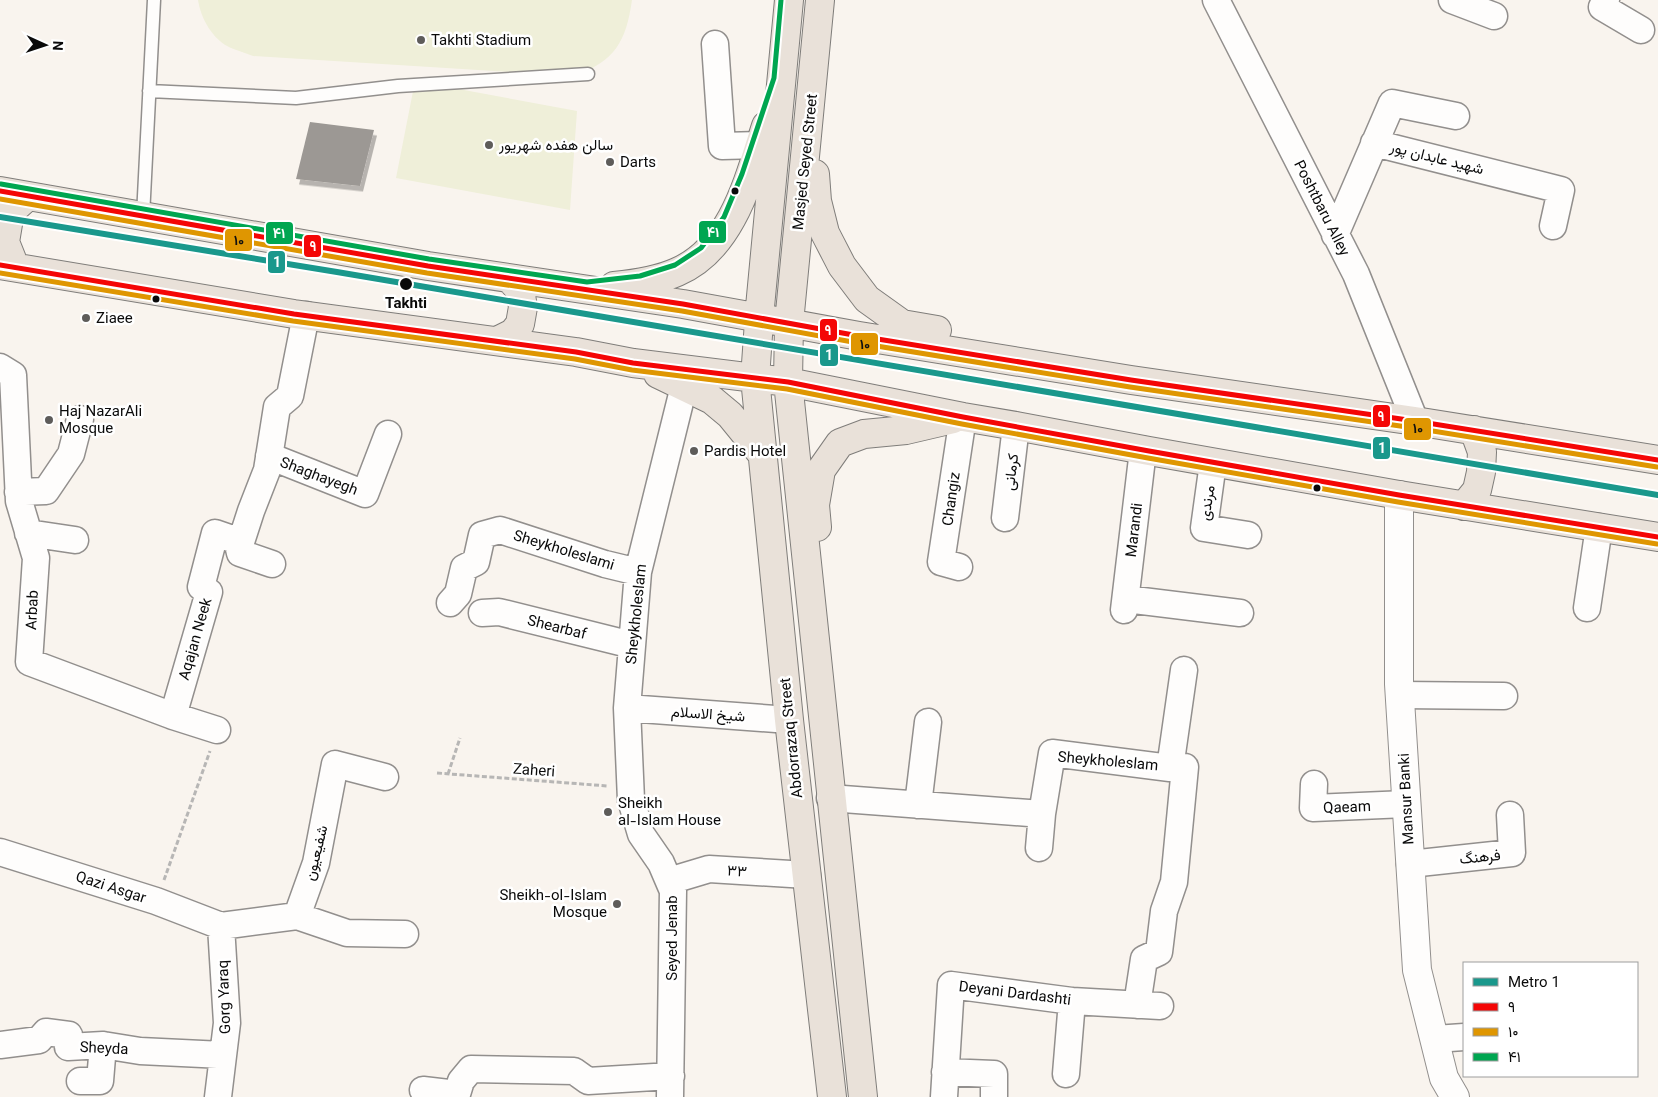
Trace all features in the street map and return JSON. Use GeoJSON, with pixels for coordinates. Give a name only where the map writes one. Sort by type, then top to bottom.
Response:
{"type":"FeatureCollection","features":[{"type":"Feature","properties":{"kind":"main road","name":"Masjed Seyed Street"},"geometry":{"type":"LineString","coordinates":[[754,378],[789,0]]}},
{"type":"Feature","properties":{"kind":"main road","name":"Masjed Seyed Street"},"geometry":{"type":"LineString","coordinates":[[788,382],[789,323],[820,0]]}},
{"type":"Feature","properties":{"kind":"main road"},"geometry":{"type":"LineString","coordinates":[[588,290],[642,283],[678,272],[706,254],[731,221],[760,145],[781,80]]}},
{"type":"Feature","properties":{"kind":"main road"},"geometry":{"type":"LineString","coordinates":[[810,103],[817,201],[825,233],[842,266],[867,298],[902,324],[1078,355],[1131,380]]}},
{"type":"Feature","properties":{"kind":"main road"},"geometry":{"type":"LineString","coordinates":[[0,191],[428,266],[683,304],[859,336],[1131,380],[1415,421],[1658,460]]}},
{"type":"Feature","properties":{"kind":"main road"},"geometry":{"type":"LineString","coordinates":[[28,196],[10,212],[5,242],[7,266],[306,315],[576,352],[634,363],[788,382],[1143,450],[1658,538]]}},
{"type":"Feature","properties":{"kind":"main road"},"geometry":{"type":"LineString","coordinates":[[497,341],[513,333],[520,324],[523,306],[520,290],[510,278]]}},
{"type":"Feature","properties":{"kind":"main road"},"geometry":{"type":"LineString","coordinates":[[634,363],[712,400],[730,415],[761,454]]}},
{"type":"Feature","properties":{"kind":"main road","name":"Abdorrazaq Street"},"geometry":{"type":"LineString","coordinates":[[754,378],[789,720],[832,1097]]}},
{"type":"Feature","properties":{"kind":"main road"},"geometry":{"type":"LineString","coordinates":[[788,382],[830,798],[863,1097]]}},
{"type":"Feature","properties":{"kind":"main road"},"geometry":{"type":"LineString","coordinates":[[826,757],[830,676],[815,505],[820,470],[840,443],[864,434],[906,430],[963,417]]}},
{"type":"Feature","properties":{"kind":"main road"},"geometry":{"type":"LineString","coordinates":[[1464,506],[1477,490],[1481,472],[1482,452],[1474,430]]}},
{"type":"Feature","properties":{"kind":"street","name":"Poshtbaru Alley"},"geometry":{"type":"LineString","coordinates":[[1216,0],[1356,274],[1415,421]]}},
{"type":"Feature","properties":{"kind":"street"},"geometry":{"type":"LineString","coordinates":[[1452,0],[1494,16]]}},
{"type":"Feature","properties":{"kind":"street"},"geometry":{"type":"LineString","coordinates":[[1606,0],[1602,7],[1641,30]]}},
{"type":"Feature","properties":{"kind":"street"},"geometry":{"type":"LineString","coordinates":[[715,44],[722,146],[760,145]]}},
{"type":"Feature","properties":{"kind":"street"},"geometry":{"type":"LineString","coordinates":[[1374,142],[1392,103],[1456,116]]}},
{"type":"Feature","properties":{"kind":"street","name":"شهید عابدان پور"},"geometry":{"type":"LineString","coordinates":[[1335,235],[1374,142],[1560,190],[1553,226]]}},
{"type":"Feature","properties":{"kind":"street"},"geometry":{"type":"LineString","coordinates":[[272,564],[240,553],[237,540],[241,542],[250,511],[267,470],[277,407],[290,396],[306,315]]}},
{"type":"Feature","properties":{"kind":"street","name":"Arbab"},"geometry":{"type":"LineString","coordinates":[[0,367],[13,375],[8,444],[17,512],[36,558],[29,662],[173,716],[217,730]]}},
{"type":"Feature","properties":{"kind":"street","name":"Sheykholeslam"},"geometry":{"type":"LineString","coordinates":[[630,788],[627,708],[638,572],[684,386]]}},
{"type":"Feature","properties":{"kind":"street","name":"Changiz"},"geometry":{"type":"LineString","coordinates":[[959,567],[941,562],[963,417]]}},
{"type":"Feature","properties":{"kind":"street"},"geometry":{"type":"LineString","coordinates":[[75,540],[17,512],[46,491],[70,454],[80,419]]}},
{"type":"Feature","properties":{"kind":"street","name":"کرمانی"},"geometry":{"type":"LineString","coordinates":[[1005,518],[1016,426]]}},
{"type":"Feature","properties":{"kind":"street","name":"Shaghayegh"},"geometry":{"type":"LineString","coordinates":[[269,456],[365,494],[388,434]]}},
{"type":"Feature","properties":{"kind":"street","name":"Marandi"},"geometry":{"type":"LineString","coordinates":[[1143,450],[1125,605],[1240,613]]}},
{"type":"Feature","properties":{"kind":"street","name":"مرندی"},"geometry":{"type":"LineString","coordinates":[[1213,462],[1204,528],[1248,535]]}},
{"type":"Feature","properties":{"kind":"street","name":"Mansur Banki"},"geometry":{"type":"LineString","coordinates":[[1400,495],[1400,695],[1417,970],[1444,1078],[1455,1097]]}},
{"type":"Feature","properties":{"kind":"street"},"geometry":{"type":"LineString","coordinates":[[1587,608],[1599,527]]}},
{"type":"Feature","properties":{"kind":"street","name":"Sheykholeslami"},"geometry":{"type":"LineString","coordinates":[[450,603],[458,594],[464,568],[476,562],[482,535],[500,530],[605,564],[638,572]]}},
{"type":"Feature","properties":{"kind":"street","name":"Aqajan Neek"},"geometry":{"type":"LineString","coordinates":[[173,716],[209,592],[201,587],[215,533],[237,540]]}},
{"type":"Feature","properties":{"kind":"street","name":"Shearbaf"},"geometry":{"type":"LineString","coordinates":[[482,613],[499,612],[632,645]]}},
{"type":"Feature","properties":{"kind":"street"},"geometry":{"type":"LineString","coordinates":[[1170,768],[1184,670]]}},
{"type":"Feature","properties":{"kind":"street"},"geometry":{"type":"LineString","coordinates":[[1400,695],[1504,696]]}},
{"type":"Feature","properties":{"kind":"street","name":"شیخ الاسلام"},"geometry":{"type":"LineString","coordinates":[[627,708],[789,720]]}},
{"type":"Feature","properties":{"kind":"street"},"geometry":{"type":"LineString","coordinates":[[918,805],[928,722]]}},
{"type":"Feature","properties":{"kind":"street","name":"Sheykholeslam"},"geometry":{"type":"LineString","coordinates":[[1042,814],[1052,753],[1170,768],[1185,767],[1174,882],[1164,911],[1159,952],[1144,959],[1149,1005]]}},
{"type":"Feature","properties":{"kind":"street","name":"شفیعیون"},"geometry":{"type":"LineString","coordinates":[[297,916],[316,863],[335,764],[385,777]]}},
{"type":"Feature","properties":{"kind":"street","name":"Qaeam"},"geometry":{"type":"LineString","coordinates":[[1314,784],[1313,808],[1406,804]]}},
{"type":"Feature","properties":{"kind":"street","name":"Seyed Jenab"},"geometry":{"type":"LineString","coordinates":[[630,788],[631,800],[641,834],[660,863],[673,890],[671,1086]]}},
{"type":"Feature","properties":{"kind":"street"},"geometry":{"type":"LineString","coordinates":[[830,798],[1042,814],[1039,848]]}},
{"type":"Feature","properties":{"kind":"street","name":"فرهنگ"},"geometry":{"type":"LineString","coordinates":[[1410,864],[1512,853],[1510,815]]}},
{"type":"Feature","properties":{"kind":"street","name":"Qazi Asgar"},"geometry":{"type":"LineString","coordinates":[[0,852],[156,901],[221,926]]}},
{"type":"Feature","properties":{"kind":"street","name":"۳۳"},"geometry":{"type":"LineString","coordinates":[[669,881],[709,869],[807,875]]}},
{"type":"Feature","properties":{"kind":"street"},"geometry":{"type":"LineString","coordinates":[[221,926],[297,916],[347,933],[405,934]]}},
{"type":"Feature","properties":{"kind":"street","name":"Gorg Yaraq"},"geometry":{"type":"LineString","coordinates":[[218,1097],[227,1024],[221,926]]}},
{"type":"Feature","properties":{"kind":"street","name":"Deyani Dardashti"},"geometry":{"type":"LineString","coordinates":[[944,1085],[951,985],[1072,1001],[1149,1005]]}},
{"type":"Feature","properties":{"kind":"street"},"geometry":{"type":"LineString","coordinates":[[1066,1074],[1072,1001]]}},
{"type":"Feature","properties":{"kind":"street","name":"Sheyda"},"geometry":{"type":"LineString","coordinates":[[0,1045],[39,1040],[46,1032],[69,1035],[68,1047],[102,1045],[140,1051],[224,1055]]}},
{"type":"Feature","properties":{"kind":"street"},"geometry":{"type":"LineString","coordinates":[[1435,1040],[1463,1037]]}},
{"type":"Feature","properties":{"kind":"street"},"geometry":{"type":"LineString","coordinates":[[80,1081],[100,1081],[102,1045]]}},
{"type":"Feature","properties":{"kind":"street"},"geometry":{"type":"LineString","coordinates":[[435,1093],[457,1094],[461,1081],[471,1068],[574,1071],[588,1081],[671,1086]]}},
{"type":"Feature","properties":{"kind":"street"},"geometry":{"type":"LineString","coordinates":[[944,1085],[994,1074],[994,1097]]}},
{"type":"Feature","properties":{"kind":"lane"},"geometry":{"type":"LineString","coordinates":[[143,216],[154,0]]}},
{"type":"Feature","properties":{"kind":"lane"},"geometry":{"type":"LineString","coordinates":[[149,91],[296,98],[398,86],[588,74]]}},
{"type":"Feature","properties":{"kind":"path"},"geometry":{"type":"LineString","coordinates":[[156,901],[217,730]]}},
{"type":"Feature","properties":{"kind":"path"},"geometry":{"type":"LineString","coordinates":[[448,774],[460,738]]}},
{"type":"Feature","properties":{"kind":"path","name":"Zaheri"},"geometry":{"type":"LineString","coordinates":[[436,774],[630,788]]}},
{"type":"Feature","properties":{"kind":"green space","name":"Takhti Stadium"},"geometry":{"type":"Polygon","coordinates":[[[198,0],[632,0],[622,39],[616,48],[600,64],[574,76],[253,56],[231,48],[213,34],[205,21],[198,0]]]}},
{"type":"Feature","properties":{"kind":"green space","name":"سالن هفده شهریور"},"geometry":{"type":"Polygon","coordinates":[[[415,81],[577,111],[570,210],[396,178],[415,81]]]}},
{"type":"Feature","properties":{"kind":"building"},"geometry":{"type":"Polygon","coordinates":[[[310,122],[374,130],[360,186],[296,179],[310,122]]]}},
{"type":"Feature","properties":{"kind":"metro line","name":"1"},"geometry":{"type":"LineString","coordinates":[[0,217],[1658,495]]}},
{"type":"Feature","properties":{"kind":"transit line","name":"۴۱"},"geometry":{"type":"LineString","coordinates":[[1,184],[429,259],[587,282],[640,276],[675,265],[701,248],[724,217],[742,174],[774,78],[781,0]]}},
{"type":"Feature","properties":{"kind":"transit line","name":"۹"},"geometry":{"type":"LineString","coordinates":[[0,191],[428,266],[683,304],[859,336],[1131,380],[1415,421],[1658,460]]}},
{"type":"Feature","properties":{"kind":"transit line","name":"۱۰"},"geometry":{"type":"LineString","coordinates":[[0,199],[427,273],[682,311],[858,343],[1130,387],[1414,428],[1657,467]]}},
{"type":"Feature","properties":{"kind":"transit line","name":"۹"},"geometry":{"type":"LineString","coordinates":[[0,265],[294,314],[576,352],[633,363],[788,382],[963,417],[1149,451],[1399,495],[1658,537]]}},
{"type":"Feature","properties":{"kind":"transit line","name":"۱۰"},"geometry":{"type":"LineString","coordinates":[[0,273],[293,321],[575,359],[632,370],[787,389],[962,424],[1148,458],[1398,502],[1657,544]]}},
{"type":"Feature","properties":{"kind":"place","name":"Takhti Stadium"},"geometry":{"type":"Point","coordinates":[421,40]}},
{"type":"Feature","properties":{"kind":"place","name":"سالن هفده شهریور"},"geometry":{"type":"Point","coordinates":[489,145]}},
{"type":"Feature","properties":{"kind":"place","name":"Darts"},"geometry":{"type":"Point","coordinates":[610,162]}},
{"type":"Feature","properties":{"kind":"place","name":"Takhti"},"geometry":{"type":"Point","coordinates":[406,284]}},
{"type":"Feature","properties":{"kind":"place","name":"Ziaee"},"geometry":{"type":"Point","coordinates":[86,318]}},
{"type":"Feature","properties":{"kind":"place","name":"Haj NazarAli Mosque"},"geometry":{"type":"Point","coordinates":[49,420]}},
{"type":"Feature","properties":{"kind":"place","name":"Pardis Hotel"},"geometry":{"type":"Point","coordinates":[694,451]}},
{"type":"Feature","properties":{"kind":"place","name":"Sheikh al-Islam House"},"geometry":{"type":"Point","coordinates":[608,812]}},
{"type":"Feature","properties":{"kind":"place","name":"Sheikh-ol-Islam Mosque"},"geometry":{"type":"Point","coordinates":[617,904]}}]}
